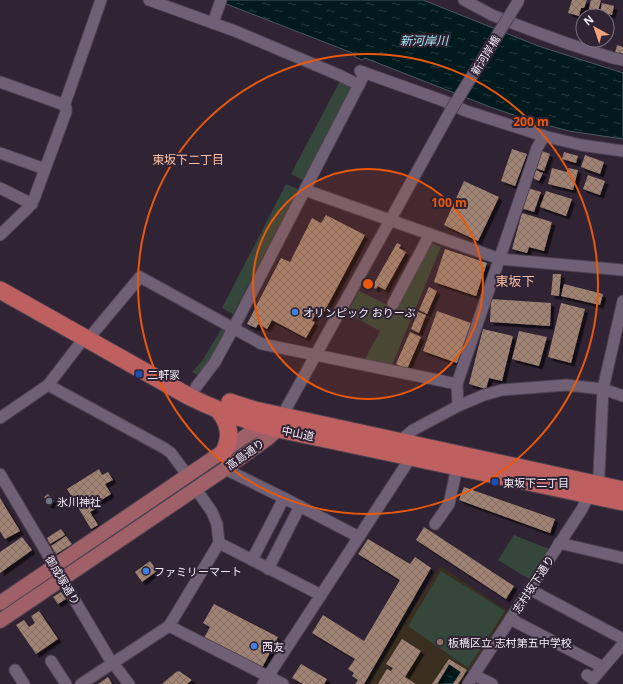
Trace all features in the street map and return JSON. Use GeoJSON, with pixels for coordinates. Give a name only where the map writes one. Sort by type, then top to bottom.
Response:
{"type":"FeatureCollection","features":[{"type":"Feature","properties":{"kind":"highway","name":"中山道"},"geometry":{"type":"LineString","coordinates":[[0,281],[190,397],[219,411],[457,467],[592,489],[623,490]]}},
{"type":"Feature","properties":{"kind":"highway","name":"中山道"},"geometry":{"type":"LineString","coordinates":[[0,290],[210,394],[240,406],[274,423],[400,441],[592,489],[623,502]]}},
{"type":"Feature","properties":{"kind":"highway"},"geometry":{"type":"LineString","coordinates":[[219,411],[226,420],[229,430],[224,461]]}},
{"type":"Feature","properties":{"kind":"main road","name":"高島通り"},"geometry":{"type":"LineString","coordinates":[[0,621],[196,489],[224,461],[274,423]]}},
{"type":"Feature","properties":{"kind":"main road","name":"高島通り"},"geometry":{"type":"LineString","coordinates":[[0,602],[188,476],[224,461]]}},
{"type":"Feature","properties":{"kind":"street"},"geometry":{"type":"LineString","coordinates":[[0,235],[32,204],[66,112],[64,106],[102,0]]}},
{"type":"Feature","properties":{"kind":"street"},"geometry":{"type":"LineString","coordinates":[[149,0],[214,21],[339,75],[361,77],[544,136],[581,146],[623,151]]}},
{"type":"Feature","properties":{"kind":"street"},"geometry":{"type":"LineString","coordinates":[[214,21],[221,0]]}},
{"type":"Feature","properties":{"kind":"street"},"geometry":{"type":"LineString","coordinates":[[464,0],[492,15],[520,26],[566,43],[623,60]]}},
{"type":"Feature","properties":{"kind":"street","name":"新河岸橋"},"geometry":{"type":"LineString","coordinates":[[274,423],[315,355],[451,110],[519,0]]}},
{"type":"Feature","properties":{"kind":"street"},"geometry":{"type":"LineString","coordinates":[[196,387],[215,362],[234,329],[361,77]]}},
{"type":"Feature","properties":{"kind":"street"},"geometry":{"type":"LineString","coordinates":[[0,82],[64,106]]}},
{"type":"Feature","properties":{"kind":"street"},"geometry":{"type":"LineString","coordinates":[[458,406],[457,384],[537,148],[544,136]]}},
{"type":"Feature","properties":{"kind":"street"},"geometry":{"type":"LineString","coordinates":[[0,153],[45,169]]}},
{"type":"Feature","properties":{"kind":"street"},"geometry":{"type":"LineString","coordinates":[[0,188],[32,204]]}},
{"type":"Feature","properties":{"kind":"street"},"geometry":{"type":"LineString","coordinates":[[305,190],[500,259],[623,270]]}},
{"type":"Feature","properties":{"kind":"street"},"geometry":{"type":"LineString","coordinates":[[393,304],[430,234]]}},
{"type":"Feature","properties":{"kind":"street"},"geometry":{"type":"LineString","coordinates":[[0,418],[48,385],[89,335],[140,277],[262,344],[457,384]]}},
{"type":"Feature","properties":{"kind":"street","name":"志村坂下通り"},"geometry":{"type":"LineString","coordinates":[[471,679],[510,619],[528,586],[582,509],[599,475],[604,389],[623,301]]}},
{"type":"Feature","properties":{"kind":"street"},"geometry":{"type":"LineString","coordinates":[[48,385],[164,448],[171,453],[188,476]]}},
{"type":"Feature","properties":{"kind":"street"},"geometry":{"type":"LineString","coordinates":[[400,441],[413,430],[458,406],[484,395],[502,390],[566,385],[604,389],[623,396]]}},
{"type":"Feature","properties":{"kind":"street"},"geometry":{"type":"LineString","coordinates":[[267,677],[411,457]]}},
{"type":"Feature","properties":{"kind":"street"},"geometry":{"type":"LineString","coordinates":[[224,461],[284,498],[359,537]]}},
{"type":"Feature","properties":{"kind":"street"},"geometry":{"type":"LineString","coordinates":[[435,524],[449,504],[457,467]]}},
{"type":"Feature","properties":{"kind":"street","name":"御成塚通り"},"geometry":{"type":"LineString","coordinates":[[0,474],[112,663],[129,684]]}},
{"type":"Feature","properties":{"kind":"street"},"geometry":{"type":"LineString","coordinates":[[81,684],[169,626],[219,543],[217,524],[212,512],[196,489]]}},
{"type":"Feature","properties":{"kind":"street"},"geometry":{"type":"LineString","coordinates":[[252,560],[284,498]]}},
{"type":"Feature","properties":{"kind":"street"},"geometry":{"type":"LineString","coordinates":[[268,569],[300,506]]}},
{"type":"Feature","properties":{"kind":"street"},"geometry":{"type":"LineString","coordinates":[[219,543],[321,595]]}},
{"type":"Feature","properties":{"kind":"street"},"geometry":{"type":"LineString","coordinates":[[559,543],[623,558]]}},
{"type":"Feature","properties":{"kind":"street"},"geometry":{"type":"LineString","coordinates":[[528,586],[623,639]]}},
{"type":"Feature","properties":{"kind":"street"},"geometry":{"type":"LineString","coordinates":[[510,619],[603,667]]}},
{"type":"Feature","properties":{"kind":"street"},"geometry":{"type":"LineString","coordinates":[[169,626],[283,684]]}},
{"type":"Feature","properties":{"kind":"street"},"geometry":{"type":"LineString","coordinates":[[591,680],[594,679],[623,644]]}},
{"type":"Feature","properties":{"kind":"street"},"geometry":{"type":"LineString","coordinates":[[591,680],[623,650]]}},
{"type":"Feature","properties":{"kind":"street"},"geometry":{"type":"LineString","coordinates":[[266,660],[267,677]]}},
{"type":"Feature","properties":{"kind":"street"},"geometry":{"type":"LineString","coordinates":[[51,661],[66,684]]}},
{"type":"Feature","properties":{"kind":"street"},"geometry":{"type":"LineString","coordinates":[[15,670],[24,684]]}},
{"type":"Feature","properties":{"kind":"street"},"geometry":{"type":"LineString","coordinates":[[471,679],[492,684]]}},
{"type":"Feature","properties":{"kind":"shaded area"},"geometry":{"type":"Polygon","coordinates":[[[340,81],[351,87],[304,181],[291,174],[340,81]]]}},
{"type":"Feature","properties":{"kind":"shaded area"},"geometry":{"type":"Polygon","coordinates":[[[286,184],[298,189],[233,314],[222,308],[286,184]]]}},
{"type":"Feature","properties":{"kind":"shaded area"},"geometry":{"type":"Polygon","coordinates":[[[431,243],[441,247],[392,365],[365,359],[380,331],[347,313],[359,291],[396,309],[431,243]]]}},
{"type":"Feature","properties":{"kind":"shaded area"},"geometry":{"type":"Polygon","coordinates":[[[222,328],[230,332],[200,377],[192,372],[202,361],[222,328]]]}},
{"type":"Feature","properties":{"kind":"shaded area"},"geometry":{"type":"Polygon","coordinates":[[[514,535],[549,549],[529,579],[498,560],[514,535]]]}},
{"type":"Feature","properties":{"kind":"shaded area","name":"板橋区立 志村第五中学校"},"geometry":{"type":"Polygon","coordinates":[[[440,566],[508,611],[460,684],[368,684],[373,673],[440,566]]]}},
{"type":"Feature","properties":{"kind":"shaded area"},"geometry":{"type":"Polygon","coordinates":[[[441,571],[505,611],[468,668],[408,626],[441,571]]]}},
{"type":"Feature","properties":{"kind":"water","name":"新河岸川"},"geometry":{"type":"Polygon","coordinates":[[[216,0],[423,0],[538,46],[623,73],[623,139],[569,131],[535,122],[493,108],[365,58],[362,60],[355,57],[355,54],[216,0]]]}},
{"type":"Feature","properties":{"kind":"water"},"geometry":{"type":"Polygon","coordinates":[[[449,664],[461,672],[453,684],[437,684],[449,664]]]}},
{"type":"Feature","properties":{"kind":"building"},"geometry":{"type":"Polygon","coordinates":[[[572,0],[587,0],[584,8],[575,8],[575,15],[568,13],[572,0]]]}},
{"type":"Feature","properties":{"kind":"building"},"geometry":{"type":"Polygon","coordinates":[[[591,0],[601,0],[599,8],[589,8],[591,0]]]}},
{"type":"Feature","properties":{"kind":"building"},"geometry":{"type":"Polygon","coordinates":[[[602,3],[614,6],[614,8],[601,8],[602,3]]]}},
{"type":"Feature","properties":{"kind":"building"},"geometry":{"type":"Polygon","coordinates":[[[617,45],[623,47],[623,55],[615,53],[617,45]]]}},
{"type":"Feature","properties":{"kind":"building"},"geometry":{"type":"Polygon","coordinates":[[[512,149],[527,154],[515,186],[501,181],[512,149]]]}},
{"type":"Feature","properties":{"kind":"building"},"geometry":{"type":"Polygon","coordinates":[[[542,151],[550,154],[544,171],[536,168],[542,151]]]}},
{"type":"Feature","properties":{"kind":"building"},"geometry":{"type":"Polygon","coordinates":[[[564,152],[578,156],[576,163],[562,159],[564,152]]]}},
{"type":"Feature","properties":{"kind":"building"},"geometry":{"type":"Polygon","coordinates":[[[585,155],[604,162],[600,174],[581,167],[585,155]]]}},
{"type":"Feature","properties":{"kind":"building"},"geometry":{"type":"Polygon","coordinates":[[[552,168],[567,172],[568,168],[578,170],[573,190],[548,184],[552,168]]]}},
{"type":"Feature","properties":{"kind":"building"},"geometry":{"type":"Polygon","coordinates":[[[536,170],[543,173],[539,181],[533,178],[536,170]]]}},
{"type":"Feature","properties":{"kind":"building"},"geometry":{"type":"Polygon","coordinates":[[[588,175],[605,181],[600,195],[583,189],[588,175]]]}},
{"type":"Feature","properties":{"kind":"building"},"geometry":{"type":"Polygon","coordinates":[[[464,181],[499,197],[478,241],[444,225],[464,181]]]}},
{"type":"Feature","properties":{"kind":"building"},"geometry":{"type":"Polygon","coordinates":[[[528,188],[541,192],[534,212],[521,208],[528,188]]]}},
{"type":"Feature","properties":{"kind":"building"},"geometry":{"type":"Polygon","coordinates":[[[546,191],[572,199],[566,216],[540,207],[546,191]]]}},
{"type":"Feature","properties":{"kind":"building"},"geometry":{"type":"Polygon","coordinates":[[[522,213],[552,222],[544,251],[529,247],[527,253],[512,249],[522,213]]]}},
{"type":"Feature","properties":{"kind":"building"},"geometry":{"type":"Polygon","coordinates":[[[326,215],[365,235],[323,314],[317,311],[312,321],[315,322],[306,338],[272,320],[267,329],[258,324],[256,328],[247,324],[281,258],[290,262],[312,218],[321,223],[326,215]]]}},
{"type":"Feature","properties":{"kind":"building"},"geometry":{"type":"Polygon","coordinates":[[[397,243],[401,245],[399,248],[406,252],[385,290],[378,286],[376,289],[372,287],[397,243]]]}},
{"type":"Feature","properties":{"kind":"building"},"geometry":{"type":"Polygon","coordinates":[[[445,249],[487,263],[476,296],[434,282],[445,249]]]}},
{"type":"Feature","properties":{"kind":"building"},"geometry":{"type":"Polygon","coordinates":[[[553,274],[561,274],[559,296],[551,295],[553,274]]]}},
{"type":"Feature","properties":{"kind":"building"},"geometry":{"type":"Polygon","coordinates":[[[564,284],[603,294],[600,305],[561,296],[564,284]]]}},
{"type":"Feature","properties":{"kind":"building"},"geometry":{"type":"Polygon","coordinates":[[[429,287],[437,291],[427,314],[419,310],[429,287]]]}},
{"type":"Feature","properties":{"kind":"building"},"geometry":{"type":"Polygon","coordinates":[[[491,299],[551,303],[550,326],[490,322],[491,299]]]}},
{"type":"Feature","properties":{"kind":"building"},"geometry":{"type":"Polygon","coordinates":[[[561,303],[585,309],[571,363],[548,357],[561,303]]]}},
{"type":"Feature","properties":{"kind":"building"},"geometry":{"type":"Polygon","coordinates":[[[437,311],[471,323],[457,363],[423,351],[437,311]]]}},
{"type":"Feature","properties":{"kind":"building"},"geometry":{"type":"Polygon","coordinates":[[[418,312],[426,315],[419,333],[411,329],[418,312]]]}},
{"type":"Feature","properties":{"kind":"building"},"geometry":{"type":"Polygon","coordinates":[[[483,329],[513,336],[502,381],[489,378],[486,389],[469,384],[483,329]]]}},
{"type":"Feature","properties":{"kind":"building"},"geometry":{"type":"Polygon","coordinates":[[[519,331],[547,337],[539,366],[512,359],[519,331]]]}},
{"type":"Feature","properties":{"kind":"building"},"geometry":{"type":"Polygon","coordinates":[[[410,332],[421,337],[407,369],[396,364],[410,332]]]}},
{"type":"Feature","properties":{"kind":"building"},"geometry":{"type":"Polygon","coordinates":[[[99,469],[102,475],[108,472],[113,480],[105,484],[111,494],[93,505],[95,509],[90,512],[98,525],[91,529],[67,489],[99,469]]]}},
{"type":"Feature","properties":{"kind":"building"},"geometry":{"type":"Polygon","coordinates":[[[464,487],[555,519],[550,533],[459,500],[464,487]]]}},
{"type":"Feature","properties":{"kind":"building"},"geometry":{"type":"Polygon","coordinates":[[[48,494],[54,501],[50,506],[44,500],[46,499],[44,497],[48,494]]]}},
{"type":"Feature","properties":{"kind":"building"},"geometry":{"type":"Polygon","coordinates":[[[0,498],[20,531],[5,539],[0,531],[0,498]]]}},
{"type":"Feature","properties":{"kind":"building"},"geometry":{"type":"Polygon","coordinates":[[[424,527],[514,586],[506,599],[416,540],[424,527]]]}},
{"type":"Feature","properties":{"kind":"building"},"geometry":{"type":"Polygon","coordinates":[[[61,529],[65,535],[50,544],[47,538],[61,529]]]}},
{"type":"Feature","properties":{"kind":"building"},"geometry":{"type":"Polygon","coordinates":[[[66,536],[72,544],[56,554],[51,546],[66,536]]]}},
{"type":"Feature","properties":{"kind":"building"},"geometry":{"type":"Polygon","coordinates":[[[22,537],[32,550],[0,573],[0,552],[22,537]]]}},
{"type":"Feature","properties":{"kind":"building"},"geometry":{"type":"Polygon","coordinates":[[[368,539],[410,564],[415,557],[431,568],[364,684],[355,684],[358,680],[352,676],[354,673],[348,669],[355,659],[312,633],[323,615],[364,641],[400,580],[358,554],[368,539]]]}},
{"type":"Feature","properties":{"kind":"building"},"geometry":{"type":"Polygon","coordinates":[[[150,561],[157,571],[142,582],[135,572],[150,561]]]}},
{"type":"Feature","properties":{"kind":"building"},"geometry":{"type":"Polygon","coordinates":[[[61,592],[66,599],[58,604],[53,597],[61,592]]]}},
{"type":"Feature","properties":{"kind":"building"},"geometry":{"type":"Polygon","coordinates":[[[214,604],[278,637],[262,668],[204,638],[210,627],[203,623],[214,604]]]}},
{"type":"Feature","properties":{"kind":"building"},"geometry":{"type":"Polygon","coordinates":[[[39,611],[58,639],[36,654],[16,625],[24,620],[29,627],[35,623],[31,616],[39,611]]]}},
{"type":"Feature","properties":{"kind":"building"},"geometry":{"type":"Polygon","coordinates":[[[402,639],[421,651],[405,677],[416,684],[378,684],[387,669],[391,671],[393,668],[386,664],[402,639]]]}},
{"type":"Feature","properties":{"kind":"building"},"geometry":{"type":"Polygon","coordinates":[[[449,659],[467,670],[458,684],[453,684],[461,672],[449,664],[437,684],[432,684],[449,659]]]}},
{"type":"Feature","properties":{"kind":"building"},"geometry":{"type":"Polygon","coordinates":[[[301,664],[327,679],[324,684],[303,684],[292,678],[301,664]]]}},
{"type":"Feature","properties":{"kind":"building"},"geometry":{"type":"Polygon","coordinates":[[[177,671],[192,680],[187,684],[162,684],[177,671]]]}},
{"type":"Feature","properties":{"kind":"building"},"geometry":{"type":"Polygon","coordinates":[[[108,677],[112,684],[98,684],[108,677]]]}},
{"type":"Feature","properties":{"kind":"place","name":"オリンピック おりーぶ"},"geometry":{"type":"Point","coordinates":[295,312]}},
{"type":"Feature","properties":{"kind":"place","name":"二軒家"},"geometry":{"type":"Point","coordinates":[139,374]}},
{"type":"Feature","properties":{"kind":"place","name":"東坂下二丁目"},"geometry":{"type":"Point","coordinates":[495,482]}},
{"type":"Feature","properties":{"kind":"place","name":"氷川神社"},"geometry":{"type":"Point","coordinates":[49,501]}},
{"type":"Feature","properties":{"kind":"place","name":"ファミリーマート"},"geometry":{"type":"Point","coordinates":[146,571]}},
{"type":"Feature","properties":{"kind":"place","name":"板橋区立 志村第五中学校"},"geometry":{"type":"Point","coordinates":[440,642]}},
{"type":"Feature","properties":{"kind":"place","name":"西友"},"geometry":{"type":"Point","coordinates":[254,646]}},
{"type":"Feature","properties":{"kind":"district","name":"東坂下二丁目"},"geometry":{"type":"Point","coordinates":[188,159]}},
{"type":"Feature","properties":{"kind":"district","name":"東坂下"},"geometry":{"type":"Point","coordinates":[515,281]}}]}
